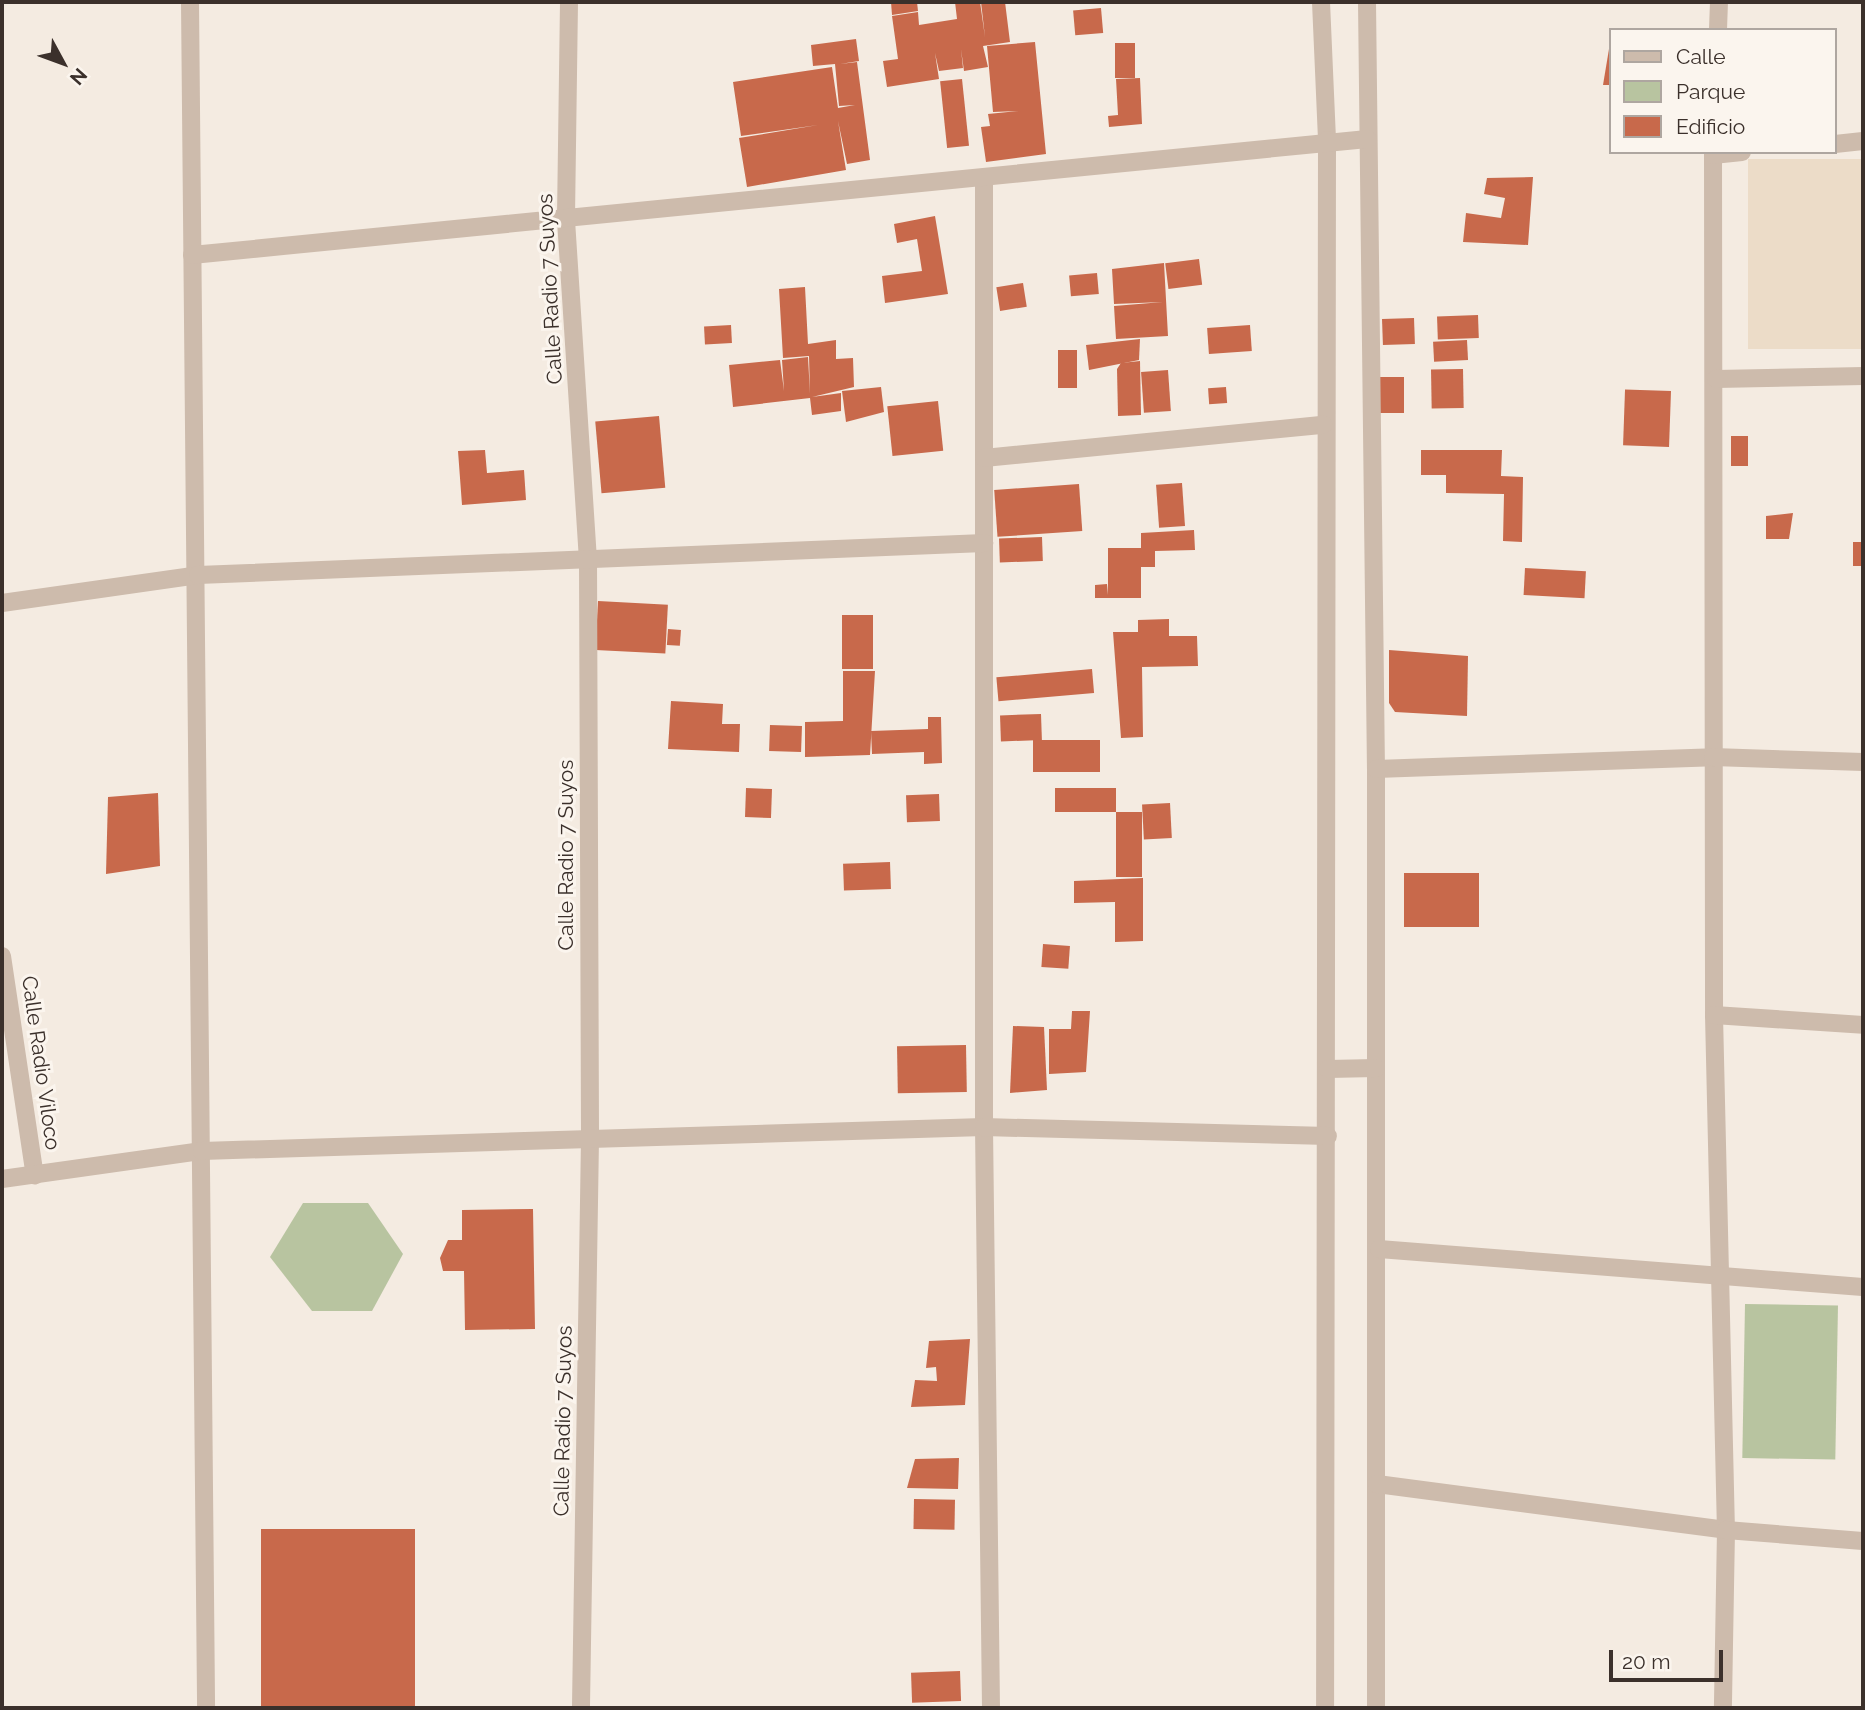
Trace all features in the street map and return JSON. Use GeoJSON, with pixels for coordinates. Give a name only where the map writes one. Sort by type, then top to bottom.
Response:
{"type":"FeatureCollection","features":[{"type":"Feature","properties":{"kind":"street"},"geometry":{"type":"LineString","coordinates":[[190,2],[198,575],[206,1708]]}},
{"type":"Feature","properties":{"kind":"street","name":"Calle Radio 7 Suyos"},"geometry":{"type":"LineString","coordinates":[[569,2],[566,220],[588,559],[590,1139],[580,1708]]}},
{"type":"Feature","properties":{"kind":"street"},"geometry":{"type":"LineString","coordinates":[[1321,2],[1327,140],[1324,425],[1328,1069],[1325,1708]]}},
{"type":"Feature","properties":{"kind":"street"},"geometry":{"type":"LineString","coordinates":[[1367,2],[1379,1249],[1376,1708]]}},
{"type":"Feature","properties":{"kind":"street"},"geometry":{"type":"LineString","coordinates":[[1718,28],[1719,2]]}},
{"type":"Feature","properties":{"kind":"street"},"geometry":{"type":"LineString","coordinates":[[192,255],[984,181],[1327,140],[1367,139]]}},
{"type":"Feature","properties":{"kind":"street"},"geometry":{"type":"LineString","coordinates":[[1837,144],[1863,141]]}},
{"type":"Feature","properties":{"kind":"street"},"geometry":{"type":"LineString","coordinates":[[1713,154],[1716,379],[1714,1015],[1726,1530],[1723,1708]]}},
{"type":"Feature","properties":{"kind":"street"},"geometry":{"type":"LineString","coordinates":[[984,181],[984,1127],[991,1708]]}},
{"type":"Feature","properties":{"kind":"street"},"geometry":{"type":"LineString","coordinates":[[1716,379],[1863,376]]}},
{"type":"Feature","properties":{"kind":"street"},"geometry":{"type":"LineString","coordinates":[[984,458],[1324,425]]}},
{"type":"Feature","properties":{"kind":"street"},"geometry":{"type":"LineString","coordinates":[[2,603],[198,575],[984,543]]}},
{"type":"Feature","properties":{"kind":"street"},"geometry":{"type":"LineString","coordinates":[[1376,769],[1713,757],[1863,762]]}},
{"type":"Feature","properties":{"kind":"street","name":"Calle Radio Viloco"},"geometry":{"type":"LineString","coordinates":[[2,956],[34,1176]]}},
{"type":"Feature","properties":{"kind":"street"},"geometry":{"type":"LineString","coordinates":[[1714,1015],[1863,1025]]}},
{"type":"Feature","properties":{"kind":"street"},"geometry":{"type":"LineString","coordinates":[[1328,1069],[1376,1068]]}},
{"type":"Feature","properties":{"kind":"street"},"geometry":{"type":"LineString","coordinates":[[2,1179],[202,1151],[984,1127],[1328,1136]]}},
{"type":"Feature","properties":{"kind":"street"},"geometry":{"type":"LineString","coordinates":[[1379,1249],[1719,1279],[1863,1287]]}},
{"type":"Feature","properties":{"kind":"street"},"geometry":{"type":"LineString","coordinates":[[1377,1483],[1726,1530],[1863,1541]]}},
{"type":"Feature","properties":{"kind":"green space"},"geometry":{"type":"Polygon","coordinates":[[[303,1203],[368,1203],[403,1254],[372,1311],[312,1311],[270,1257],[303,1203]]]}},
{"type":"Feature","properties":{"kind":"green space"},"geometry":{"type":"Polygon","coordinates":[[[1745,1304],[1838,1306],[1835,1460],[1742,1458],[1745,1304]]]}},
{"type":"Feature","properties":{"kind":"shaded area"},"geometry":{"type":"Polygon","coordinates":[[[1748,159],[1863,159],[1863,349],[1748,349],[1748,159]]]}},
{"type":"Feature","properties":{"kind":"building"},"geometry":{"type":"Polygon","coordinates":[[[891,2],[917,2],[918,11],[892,15],[891,2]]]}},
{"type":"Feature","properties":{"kind":"building"},"geometry":{"type":"Polygon","coordinates":[[[955,2],[980,2],[985,37],[981,2],[1005,2],[1010,42],[983,46],[988,67],[964,71],[961,49],[963,68],[939,71],[935,53],[939,79],[887,87],[883,61],[898,59],[892,16],[918,12],[919,25],[957,19],[955,2]]]}},
{"type":"Feature","properties":{"kind":"building"},"geometry":{"type":"Polygon","coordinates":[[[1101,8],[1103,33],[1075,35],[1073,10],[1101,8]]]}},
{"type":"Feature","properties":{"kind":"building"},"geometry":{"type":"Polygon","coordinates":[[[856,39],[859,61],[840,64],[857,62],[870,160],[847,164],[838,121],[846,170],[747,187],[739,138],[818,125],[741,136],[733,82],[832,67],[838,108],[855,105],[839,106],[835,64],[813,66],[811,45],[856,39]]]}},
{"type":"Feature","properties":{"kind":"building"},"geometry":{"type":"Polygon","coordinates":[[[1035,42],[1046,154],[986,162],[981,127],[990,126],[988,114],[1018,111],[993,112],[987,46],[1035,42]]]}},
{"type":"Feature","properties":{"kind":"building"},"geometry":{"type":"Polygon","coordinates":[[[1115,43],[1135,43],[1135,78],[1115,78],[1115,43]]]}},
{"type":"Feature","properties":{"kind":"building"},"geometry":{"type":"Polygon","coordinates":[[[1610,43],[1610,85],[1603,85],[1610,43]]]}},
{"type":"Feature","properties":{"kind":"building"},"geometry":{"type":"Polygon","coordinates":[[[1140,78],[1142,124],[1109,127],[1108,116],[1118,115],[1116,79],[1140,78]]]}},
{"type":"Feature","properties":{"kind":"building"},"geometry":{"type":"Polygon","coordinates":[[[962,79],[969,146],[947,148],[940,81],[962,79]]]}},
{"type":"Feature","properties":{"kind":"building"},"geometry":{"type":"Polygon","coordinates":[[[1533,177],[1528,245],[1463,242],[1466,213],[1501,218],[1505,198],[1484,194],[1487,178],[1533,177]]]}},
{"type":"Feature","properties":{"kind":"building"},"geometry":{"type":"Polygon","coordinates":[[[935,216],[948,294],[885,303],[882,276],[922,271],[917,239],[897,243],[894,224],[935,216]]]}},
{"type":"Feature","properties":{"kind":"building"},"geometry":{"type":"Polygon","coordinates":[[[1199,259],[1202,285],[1168,289],[1165,263],[1199,259]]]}},
{"type":"Feature","properties":{"kind":"building"},"geometry":{"type":"Polygon","coordinates":[[[1164,263],[1168,336],[1116,339],[1114,306],[1163,302],[1114,304],[1112,269],[1164,263]]]}},
{"type":"Feature","properties":{"kind":"building"},"geometry":{"type":"Polygon","coordinates":[[[1097,273],[1099,294],[1071,296],[1069,275],[1097,273]]]}},
{"type":"Feature","properties":{"kind":"building"},"geometry":{"type":"Polygon","coordinates":[[[1023,283],[1027,307],[1000,311],[996,287],[1023,283]]]}},
{"type":"Feature","properties":{"kind":"building"},"geometry":{"type":"Polygon","coordinates":[[[805,287],[808,344],[836,340],[836,359],[853,358],[854,387],[812,397],[841,393],[841,411],[812,415],[810,398],[733,407],[729,365],[780,360],[784,391],[782,360],[808,357],[810,394],[809,356],[783,358],[779,289],[805,287]]]}},
{"type":"Feature","properties":{"kind":"building"},"geometry":{"type":"Polygon","coordinates":[[[1478,315],[1479,338],[1438,339],[1437,316],[1478,315]]]}},
{"type":"Feature","properties":{"kind":"building"},"geometry":{"type":"Polygon","coordinates":[[[1414,318],[1415,344],[1383,345],[1382,319],[1414,318]]]}},
{"type":"Feature","properties":{"kind":"building"},"geometry":{"type":"Polygon","coordinates":[[[731,325],[732,343],[705,344],[704,326],[731,325]]]}},
{"type":"Feature","properties":{"kind":"building"},"geometry":{"type":"Polygon","coordinates":[[[1250,325],[1252,351],[1209,354],[1207,328],[1250,325]]]}},
{"type":"Feature","properties":{"kind":"building"},"geometry":{"type":"Polygon","coordinates":[[[1140,339],[1139,360],[1089,370],[1086,345],[1140,339]]]}},
{"type":"Feature","properties":{"kind":"building"},"geometry":{"type":"Polygon","coordinates":[[[1467,340],[1468,360],[1434,362],[1433,342],[1467,340]]]}},
{"type":"Feature","properties":{"kind":"building"},"geometry":{"type":"Polygon","coordinates":[[[1058,350],[1077,350],[1077,388],[1058,388],[1058,350]]]}},
{"type":"Feature","properties":{"kind":"building"},"geometry":{"type":"Polygon","coordinates":[[[1140,361],[1141,415],[1118,416],[1117,369],[1121,363],[1140,361]]]}},
{"type":"Feature","properties":{"kind":"building"},"geometry":{"type":"Polygon","coordinates":[[[1463,369],[1464,408],[1432,409],[1431,370],[1463,369]]]}},
{"type":"Feature","properties":{"kind":"building"},"geometry":{"type":"Polygon","coordinates":[[[1168,370],[1171,411],[1144,413],[1141,372],[1168,370]]]}},
{"type":"Feature","properties":{"kind":"building"},"geometry":{"type":"Polygon","coordinates":[[[1380,377],[1404,377],[1404,413],[1380,413],[1380,377]]]}},
{"type":"Feature","properties":{"kind":"building"},"geometry":{"type":"Polygon","coordinates":[[[881,387],[884,412],[846,422],[842,391],[881,387]]]}},
{"type":"Feature","properties":{"kind":"building"},"geometry":{"type":"Polygon","coordinates":[[[1226,387],[1227,403],[1209,404],[1208,388],[1226,387]]]}},
{"type":"Feature","properties":{"kind":"building"},"geometry":{"type":"Polygon","coordinates":[[[1625,389],[1671,391],[1669,447],[1623,445],[1625,389]]]}},
{"type":"Feature","properties":{"kind":"building"},"geometry":{"type":"Polygon","coordinates":[[[938,401],[943,451],[893,456],[887,406],[938,401]]]}},
{"type":"Feature","properties":{"kind":"building"},"geometry":{"type":"Polygon","coordinates":[[[659,416],[665,488],[602,493],[595,422],[659,416]]]}},
{"type":"Feature","properties":{"kind":"building"},"geometry":{"type":"Polygon","coordinates":[[[1731,436],[1748,436],[1748,466],[1731,466],[1731,436]]]}},
{"type":"Feature","properties":{"kind":"building"},"geometry":{"type":"Polygon","coordinates":[[[485,450],[487,473],[524,470],[526,500],[462,505],[458,451],[485,450]]]}},
{"type":"Feature","properties":{"kind":"building"},"geometry":{"type":"Polygon","coordinates":[[[1421,450],[1502,450],[1501,476],[1523,477],[1522,542],[1503,541],[1504,494],[1446,493],[1446,475],[1421,475],[1421,450]]]}},
{"type":"Feature","properties":{"kind":"building"},"geometry":{"type":"Polygon","coordinates":[[[1182,483],[1185,526],[1159,528],[1156,485],[1182,483]]]}},
{"type":"Feature","properties":{"kind":"building"},"geometry":{"type":"Polygon","coordinates":[[[1079,484],[1082,531],[997,537],[994,490],[1079,484]]]}},
{"type":"Feature","properties":{"kind":"building"},"geometry":{"type":"Polygon","coordinates":[[[1793,513],[1789,539],[1766,539],[1766,516],[1793,513]]]}},
{"type":"Feature","properties":{"kind":"building"},"geometry":{"type":"Polygon","coordinates":[[[1194,530],[1195,550],[1155,551],[1155,567],[1141,567],[1141,598],[1095,598],[1095,585],[1107,584],[1108,595],[1108,548],[1141,548],[1141,533],[1194,530]]]}},
{"type":"Feature","properties":{"kind":"building"},"geometry":{"type":"Polygon","coordinates":[[[1042,537],[1043,561],[1000,562],[999,539],[1042,537]]]}},
{"type":"Feature","properties":{"kind":"building"},"geometry":{"type":"Polygon","coordinates":[[[1853,542],[1863,542],[1863,566],[1853,566],[1853,542]]]}},
{"type":"Feature","properties":{"kind":"building"},"geometry":{"type":"Polygon","coordinates":[[[1525,568],[1586,571],[1585,598],[1524,595],[1525,568]]]}},
{"type":"Feature","properties":{"kind":"building"},"geometry":{"type":"Polygon","coordinates":[[[598,601],[668,605],[665,654],[595,650],[598,601]]]}},
{"type":"Feature","properties":{"kind":"building"},"geometry":{"type":"Polygon","coordinates":[[[842,615],[873,615],[873,669],[842,669],[842,615]]]}},
{"type":"Feature","properties":{"kind":"building"},"geometry":{"type":"Polygon","coordinates":[[[1169,619],[1169,636],[1197,636],[1198,666],[1142,667],[1143,737],[1121,738],[1113,632],[1138,632],[1138,620],[1169,619]]]}},
{"type":"Feature","properties":{"kind":"building"},"geometry":{"type":"Polygon","coordinates":[[[668,629],[681,630],[680,646],[667,645],[668,629]]]}},
{"type":"Feature","properties":{"kind":"building"},"geometry":{"type":"Polygon","coordinates":[[[1389,650],[1468,656],[1467,716],[1395,712],[1389,703],[1389,650]]]}},
{"type":"Feature","properties":{"kind":"building"},"geometry":{"type":"Polygon","coordinates":[[[1092,669],[1094,693],[998,701],[996,677],[1092,669]]]}},
{"type":"Feature","properties":{"kind":"building"},"geometry":{"type":"Polygon","coordinates":[[[843,671],[875,671],[870,755],[805,757],[805,722],[843,721],[843,671]]]}},
{"type":"Feature","properties":{"kind":"building"},"geometry":{"type":"Polygon","coordinates":[[[671,701],[723,704],[722,724],[740,724],[739,752],[668,749],[671,701]]]}},
{"type":"Feature","properties":{"kind":"building"},"geometry":{"type":"Polygon","coordinates":[[[1041,714],[1042,740],[1001,741],[1000,715],[1041,714]]]}},
{"type":"Feature","properties":{"kind":"building"},"geometry":{"type":"Polygon","coordinates":[[[928,717],[941,717],[942,763],[924,764],[924,752],[872,754],[871,731],[928,729],[928,717]]]}},
{"type":"Feature","properties":{"kind":"building"},"geometry":{"type":"Polygon","coordinates":[[[770,725],[802,726],[801,752],[769,751],[770,725]]]}},
{"type":"Feature","properties":{"kind":"building"},"geometry":{"type":"Polygon","coordinates":[[[1033,740],[1100,740],[1100,772],[1033,772],[1033,740]]]}},
{"type":"Feature","properties":{"kind":"building"},"geometry":{"type":"Polygon","coordinates":[[[746,788],[772,789],[771,818],[745,817],[746,788]]]}},
{"type":"Feature","properties":{"kind":"building"},"geometry":{"type":"Polygon","coordinates":[[[1055,788],[1116,788],[1116,812],[1055,812],[1055,788]]]}},
{"type":"Feature","properties":{"kind":"building"},"geometry":{"type":"Polygon","coordinates":[[[158,793],[160,866],[106,874],[108,797],[158,793]]]}},
{"type":"Feature","properties":{"kind":"building"},"geometry":{"type":"Polygon","coordinates":[[[939,794],[940,821],[907,822],[906,795],[939,794]]]}},
{"type":"Feature","properties":{"kind":"building"},"geometry":{"type":"Polygon","coordinates":[[[1170,803],[1172,838],[1144,839],[1142,804],[1170,803]]]}},
{"type":"Feature","properties":{"kind":"building"},"geometry":{"type":"Polygon","coordinates":[[[1116,812],[1142,812],[1142,877],[1116,877],[1116,812]]]}},
{"type":"Feature","properties":{"kind":"building"},"geometry":{"type":"Polygon","coordinates":[[[890,862],[891,889],[844,891],[843,864],[890,862]]]}},
{"type":"Feature","properties":{"kind":"building"},"geometry":{"type":"Polygon","coordinates":[[[1404,873],[1479,873],[1479,927],[1404,927],[1404,873]]]}},
{"type":"Feature","properties":{"kind":"building"},"geometry":{"type":"Polygon","coordinates":[[[1143,878],[1143,941],[1115,942],[1115,902],[1074,903],[1074,881],[1143,878]]]}},
{"type":"Feature","properties":{"kind":"building"},"geometry":{"type":"Polygon","coordinates":[[[1043,944],[1070,946],[1068,969],[1041,967],[1043,944]]]}},
{"type":"Feature","properties":{"kind":"building"},"geometry":{"type":"Polygon","coordinates":[[[1072,1011],[1090,1011],[1086,1072],[1049,1074],[1049,1029],[1071,1029],[1072,1011]]]}},
{"type":"Feature","properties":{"kind":"building"},"geometry":{"type":"Polygon","coordinates":[[[1013,1026],[1044,1027],[1047,1090],[1010,1093],[1013,1026]]]}},
{"type":"Feature","properties":{"kind":"building"},"geometry":{"type":"Polygon","coordinates":[[[966,1045],[967,1092],[898,1093],[897,1046],[966,1045]]]}},
{"type":"Feature","properties":{"kind":"building"},"geometry":{"type":"Polygon","coordinates":[[[533,1209],[535,1329],[465,1330],[464,1271],[443,1271],[440,1258],[448,1240],[462,1240],[462,1210],[533,1209]]]}},
{"type":"Feature","properties":{"kind":"building"},"geometry":{"type":"Polygon","coordinates":[[[970,1339],[965,1405],[911,1407],[915,1380],[937,1381],[936,1367],[926,1368],[929,1341],[970,1339]]]}},
{"type":"Feature","properties":{"kind":"building"},"geometry":{"type":"Polygon","coordinates":[[[959,1458],[958,1489],[907,1488],[915,1459],[959,1458]]]}},
{"type":"Feature","properties":{"kind":"building"},"geometry":{"type":"Polygon","coordinates":[[[914,1499],[955,1500],[954,1530],[913,1529],[914,1499]]]}},
{"type":"Feature","properties":{"kind":"building"},"geometry":{"type":"Polygon","coordinates":[[[261,1529],[415,1529],[415,1708],[261,1708],[261,1529]]]}},
{"type":"Feature","properties":{"kind":"building"},"geometry":{"type":"Polygon","coordinates":[[[960,1671],[961,1701],[912,1703],[911,1673],[960,1671]]]}}]}
